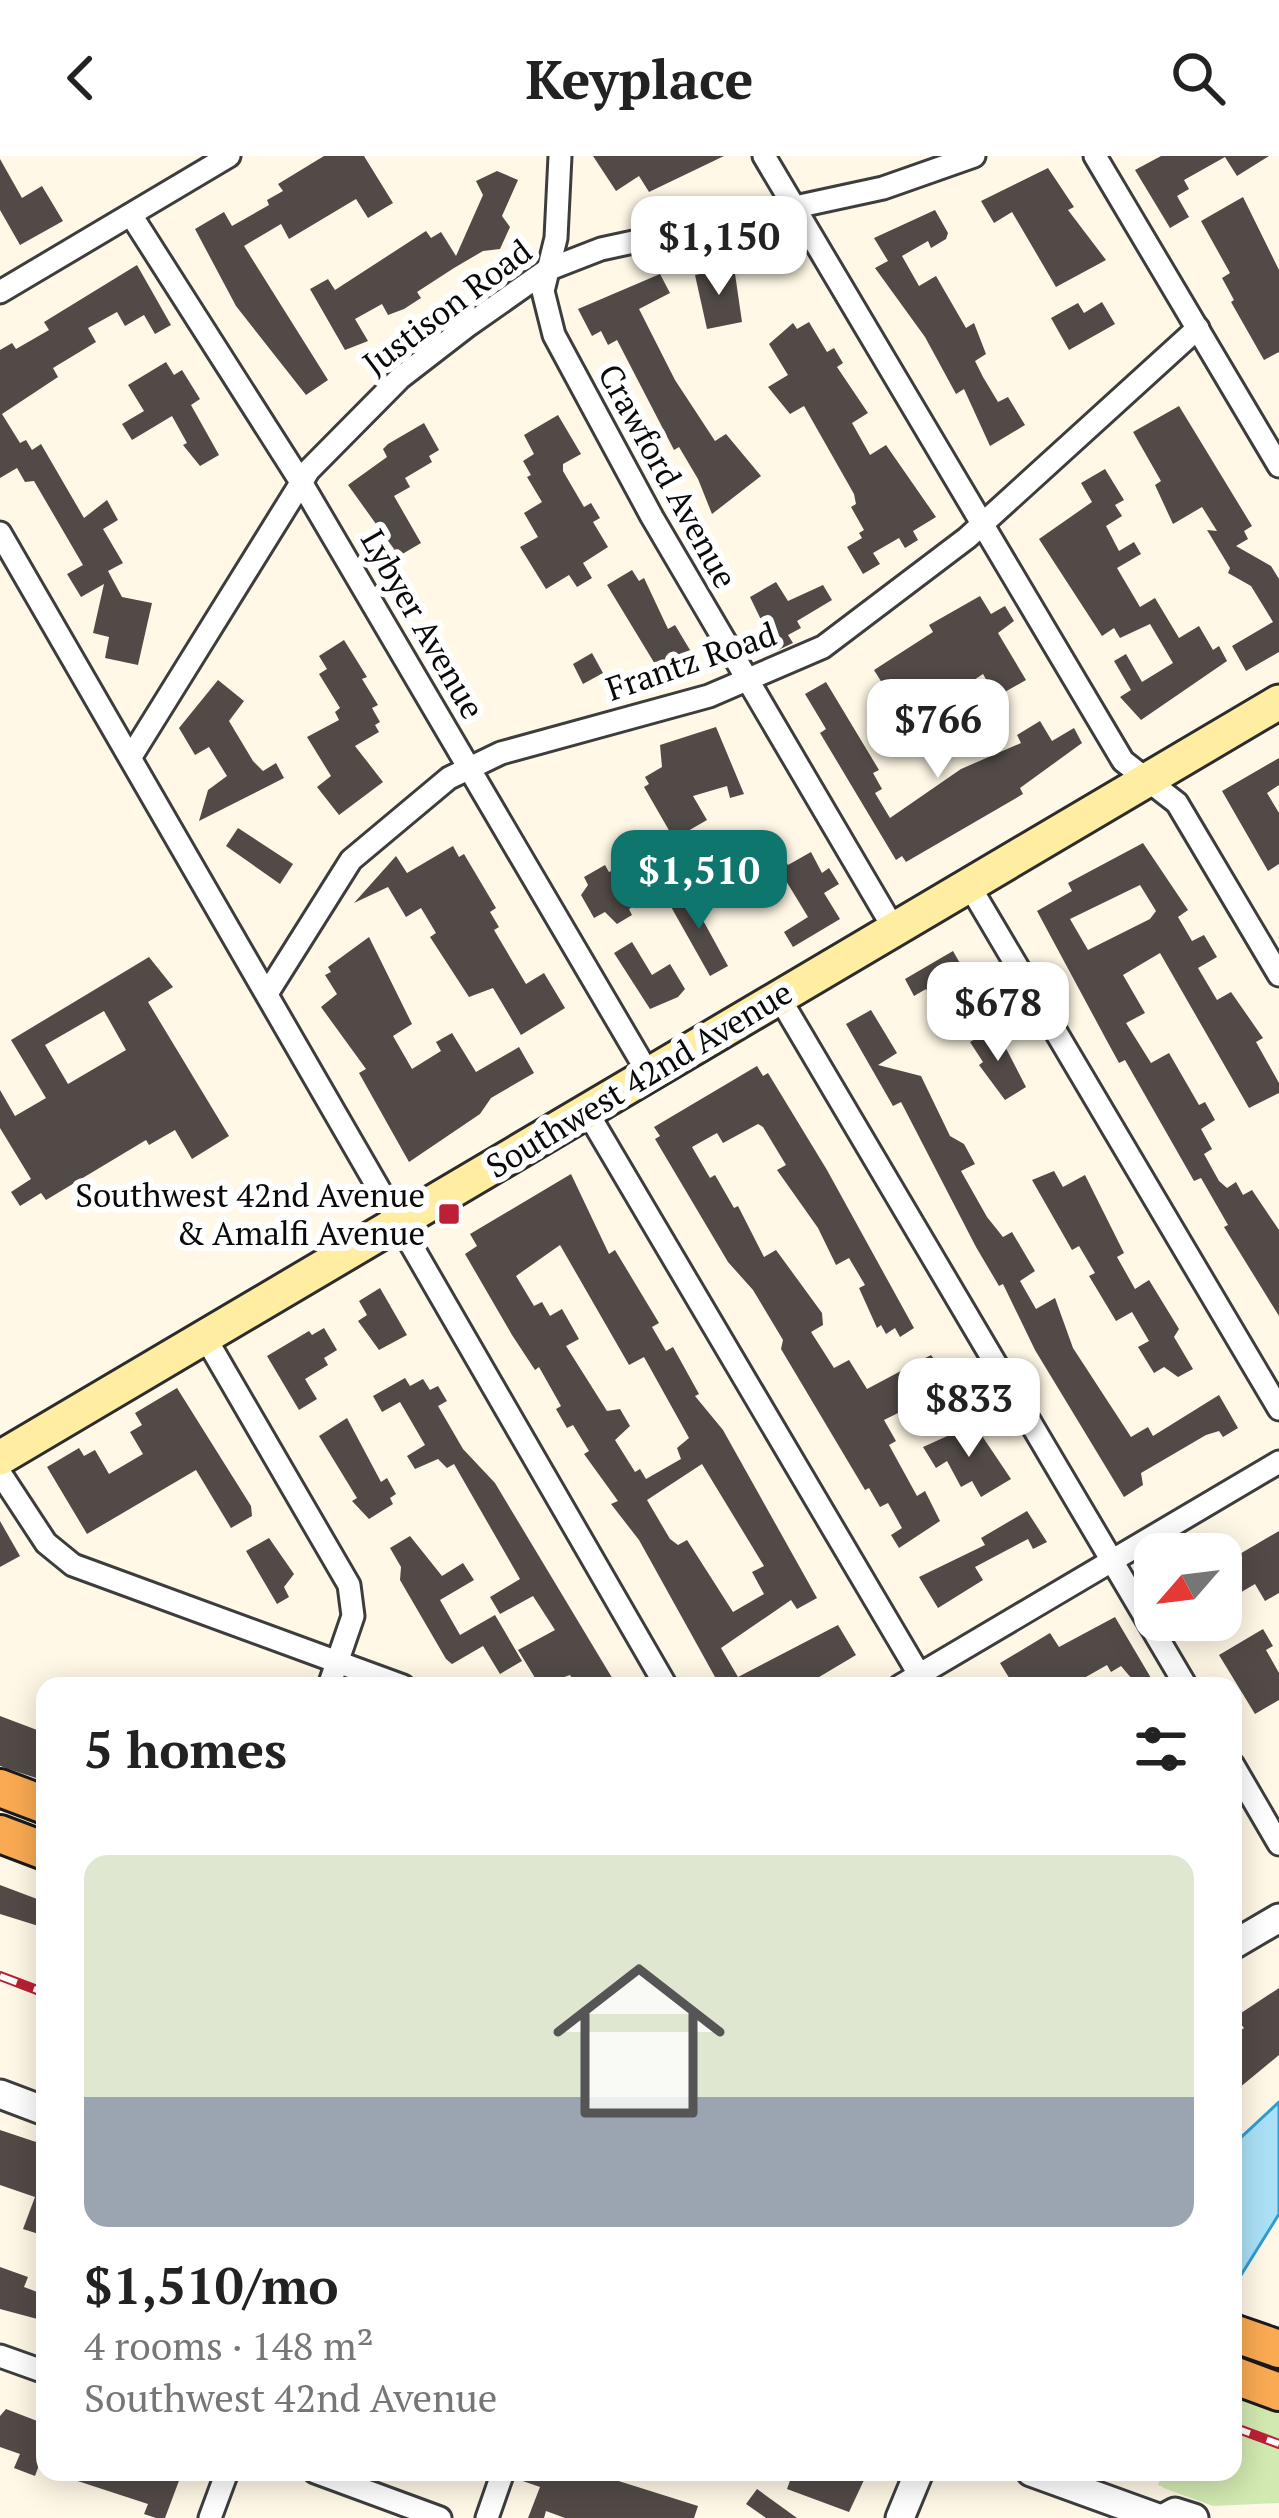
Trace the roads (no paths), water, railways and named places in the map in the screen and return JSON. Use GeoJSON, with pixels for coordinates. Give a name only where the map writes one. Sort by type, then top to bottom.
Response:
{"type":"FeatureCollection","features":[{"type":"Feature","properties":{"kind":"highway"},"geometry":{"type":"LineString","coordinates":[[0,1788],[36,1802]]}},
{"type":"Feature","properties":{"kind":"highway"},"geometry":{"type":"LineString","coordinates":[[0,1834],[36,1848]]}},
{"type":"Feature","properties":{"kind":"highway"},"geometry":{"type":"LineString","coordinates":[[1242,2335],[1279,2349]]}},
{"type":"Feature","properties":{"kind":"highway"},"geometry":{"type":"LineString","coordinates":[[1242,2378],[1279,2392]]}},
{"type":"Feature","properties":{"kind":"main road","name":"Southwest 42nd Avenue"},"geometry":{"type":"LineString","coordinates":[[0,1458],[1279,701]]}},
{"type":"Feature","properties":{"kind":"street"},"geometry":{"type":"LineString","coordinates":[[1,290],[229,156]]}},
{"type":"Feature","properties":{"kind":"street","name":"Crawford Avenue"},"geometry":{"type":"LineString","coordinates":[[560,156],[556,238],[544,302],[562,353],[893,929]]}},
{"type":"Feature","properties":{"kind":"street"},"geometry":{"type":"LineString","coordinates":[[764,156],[1123,761],[1177,803],[1279,975]]}},
{"type":"Feature","properties":{"kind":"street","name":"Justison Road"},"geometry":{"type":"LineString","coordinates":[[132,755],[301,482],[400,378],[548,270],[660,232],[883,188],[974,156]]}},
{"type":"Feature","properties":{"kind":"street"},"geometry":{"type":"LineString","coordinates":[[1095,156],[1279,466]]}},
{"type":"Feature","properties":{"kind":"street","name":"Lybyer Avenue"},"geometry":{"type":"LineString","coordinates":[[130,215],[301,482],[648,1073]]}},
{"type":"Feature","properties":{"kind":"street","name":"Frantz Road"},"geometry":{"type":"LineString","coordinates":[[268,992],[351,860],[390,823],[469,766],[749,682],[860,623],[985,522],[1198,328]]}},
{"type":"Feature","properties":{"kind":"street"},"geometry":{"type":"LineString","coordinates":[[0,533],[661,1677]]}},
{"type":"Feature","properties":{"kind":"street"},"geometry":{"type":"LineString","coordinates":[[969,885],[1279,1409]]}},
{"type":"Feature","properties":{"kind":"street"},"geometry":{"type":"LineString","coordinates":[[778,997],[1181,1677]]}},
{"type":"Feature","properties":{"kind":"street"},"geometry":{"type":"LineString","coordinates":[[586,1110],[912,1677]]}},
{"type":"Feature","properties":{"kind":"street"},"geometry":{"type":"LineString","coordinates":[[205,1337],[349,1585],[353,1616],[332,1677]]}},
{"type":"Feature","properties":{"kind":"street"},"geometry":{"type":"LineString","coordinates":[[923,1677],[1279,1462]]}},
{"type":"Feature","properties":{"kind":"street"},"geometry":{"type":"LineString","coordinates":[[0,1473],[46,1543],[73,1565],[379,1677]]}},
{"type":"Feature","properties":{"kind":"street"},"geometry":{"type":"LineString","coordinates":[[1242,1781],[1279,1844]]}},
{"type":"Feature","properties":{"kind":"street"},"geometry":{"type":"LineString","coordinates":[[1242,1940],[1279,1918]]}},
{"type":"Feature","properties":{"kind":"street"},"geometry":{"type":"LineString","coordinates":[[0,2094],[36,2107]]}},
{"type":"Feature","properties":{"kind":"street"},"geometry":{"type":"LineString","coordinates":[[0,2356],[36,2369]]}},
{"type":"Feature","properties":{"kind":"street"},"geometry":{"type":"LineString","coordinates":[[211,2518],[224,2481]]}},
{"type":"Feature","properties":{"kind":"street"},"geometry":{"type":"LineString","coordinates":[[340,2481],[440,2518]]}},
{"type":"Feature","properties":{"kind":"street"},"geometry":{"type":"LineString","coordinates":[[487,2518],[500,2481]]}},
{"type":"Feature","properties":{"kind":"street"},"geometry":{"type":"LineString","coordinates":[[900,2518],[915,2481]]}},
{"type":"Feature","properties":{"kind":"street"},"geometry":{"type":"LineString","coordinates":[[1055,2481],[1161,2518],[1175,2512],[1194,2518]]}},
{"type":"Feature","properties":{"kind":"water"},"geometry":{"type":"Polygon","coordinates":[[[1279,2102],[1279,2214],[1242,2274],[1242,2137],[1279,2102]]]}},
{"type":"Feature","properties":{"kind":"railway"},"geometry":{"type":"LineString","coordinates":[[0,1976],[36,1990]]}},
{"type":"Feature","properties":{"kind":"railway"},"geometry":{"type":"LineString","coordinates":[[1242,2430],[1279,2444]]}},
{"type":"Feature","properties":{"kind":"place","name":"Southwest 42nd Avenue & Amalfi Avenue"},"geometry":{"type":"Point","coordinates":[449,1214]}}]}
